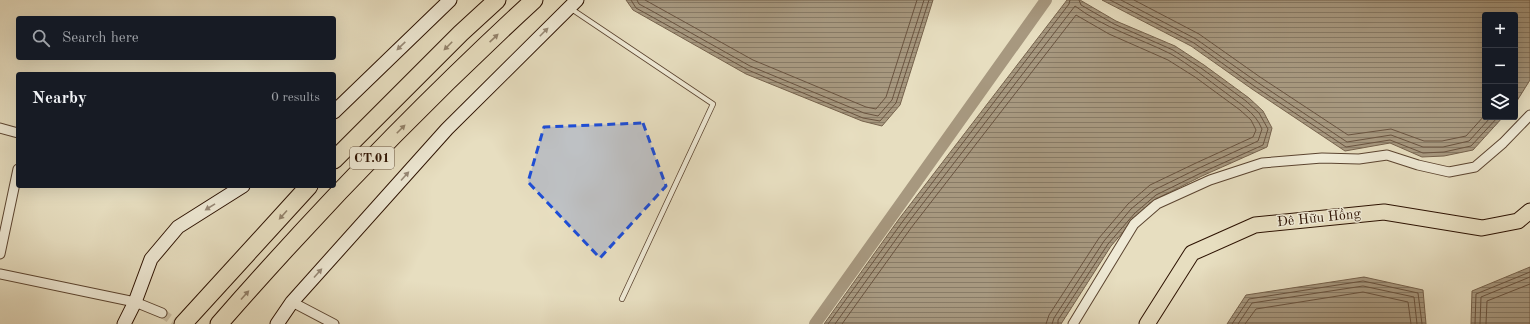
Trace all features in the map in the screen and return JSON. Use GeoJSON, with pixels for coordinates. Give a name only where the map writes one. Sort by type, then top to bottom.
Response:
{"type":"FeatureCollection","features":[{"type":"Feature","properties":{"kind":"highway","name":"CT.01"},"geometry":{"type":"LineString","coordinates":[[336,158],[497,0]]}},
{"type":"Feature","properties":{"kind":"highway","name":"CT.01"},"geometry":{"type":"LineString","coordinates":[[219,324],[348,182],[481,49],[534,0]]}},
{"type":"Feature","properties":{"kind":"highway"},"geometry":{"type":"LineString","coordinates":[[183,324],[307,188]]}},
{"type":"Feature","properties":{"kind":"main road","name":"Đê Hữu Hồng"},"geometry":{"type":"LineString","coordinates":[[1147,324],[1192,253],[1254,225],[1384,212],[1482,228],[1518,221],[1530,211]]}},
{"type":"Feature","properties":{"kind":"street"},"geometry":{"type":"LineString","coordinates":[[336,110],[450,0]]}},
{"type":"Feature","properties":{"kind":"street"},"geometry":{"type":"LineString","coordinates":[[277,324],[292,302],[447,129],[573,4]]}},
{"type":"Feature","properties":{"kind":"street"},"geometry":{"type":"LineString","coordinates":[[1073,324],[1134,224],[1157,204],[1210,180],[1262,163],[1322,158],[1359,159],[1387,155],[1418,165],[1449,172],[1474,167],[1503,142],[1530,115]]}},
{"type":"Feature","properties":{"kind":"street"},"geometry":{"type":"LineString","coordinates":[[0,128],[16,132]]}},
{"type":"Feature","properties":{"kind":"street"},"geometry":{"type":"LineString","coordinates":[[0,254],[16,178]]}},
{"type":"Feature","properties":{"kind":"street"},"geometry":{"type":"LineString","coordinates":[[124,324],[135,302],[151,259],[178,227],[240,188]]}},
{"type":"Feature","properties":{"kind":"street"},"geometry":{"type":"LineString","coordinates":[[0,274],[135,302],[162,313]]}},
{"type":"Feature","properties":{"kind":"street"},"geometry":{"type":"LineString","coordinates":[[292,302],[334,324]]}},
{"type":"Feature","properties":{"kind":"lane"},"geometry":{"type":"LineString","coordinates":[[573,4],[713,104],[622,299]]}},
{"type":"Feature","properties":{"kind":"highlighted area"},"geometry":{"type":"Polygon","coordinates":[[[643,123],[666,186],[600,258],[528,182],[544,127],[643,123]]]}},
{"type":"Feature","properties":{"kind":"water"},"geometry":{"type":"Polygon","coordinates":[[[626,0],[933,0],[900,105],[882,126],[862,121],[746,74],[633,10],[626,0]]]}},
{"type":"Feature","properties":{"kind":"water"},"geometry":{"type":"Polygon","coordinates":[[[1067,0],[1080,0],[1116,21],[1175,46],[1249,98],[1263,111],[1272,128],[1267,147],[1202,176],[1158,198],[1137,216],[1111,246],[1061,324],[824,324],[899,219],[1067,0]]]}},
{"type":"Feature","properties":{"kind":"water"},"geometry":{"type":"Polygon","coordinates":[[[1102,0],[1530,0],[1530,80],[1518,99],[1518,12],[1482,12],[1482,120],[1500,120],[1473,150],[1444,156],[1422,157],[1390,143],[1345,151],[1191,46],[1102,0]]]}},
{"type":"Feature","properties":{"kind":"water"},"geometry":{"type":"Polygon","coordinates":[[[1530,267],[1530,324],[1471,324],[1472,291],[1530,267]]]}},
{"type":"Feature","properties":{"kind":"water"},"geometry":{"type":"Polygon","coordinates":[[[1364,277],[1423,290],[1426,324],[1227,324],[1246,295],[1364,277]]]}},
{"type":"Feature","properties":{"kind":"waterway"},"geometry":{"type":"LineString","coordinates":[[815,324],[1046,0]]}},
{"type":"Feature","properties":{"kind":"tunnel"},"geometry":{"type":"LineString","coordinates":[[162,313],[177,324]]}}]}
